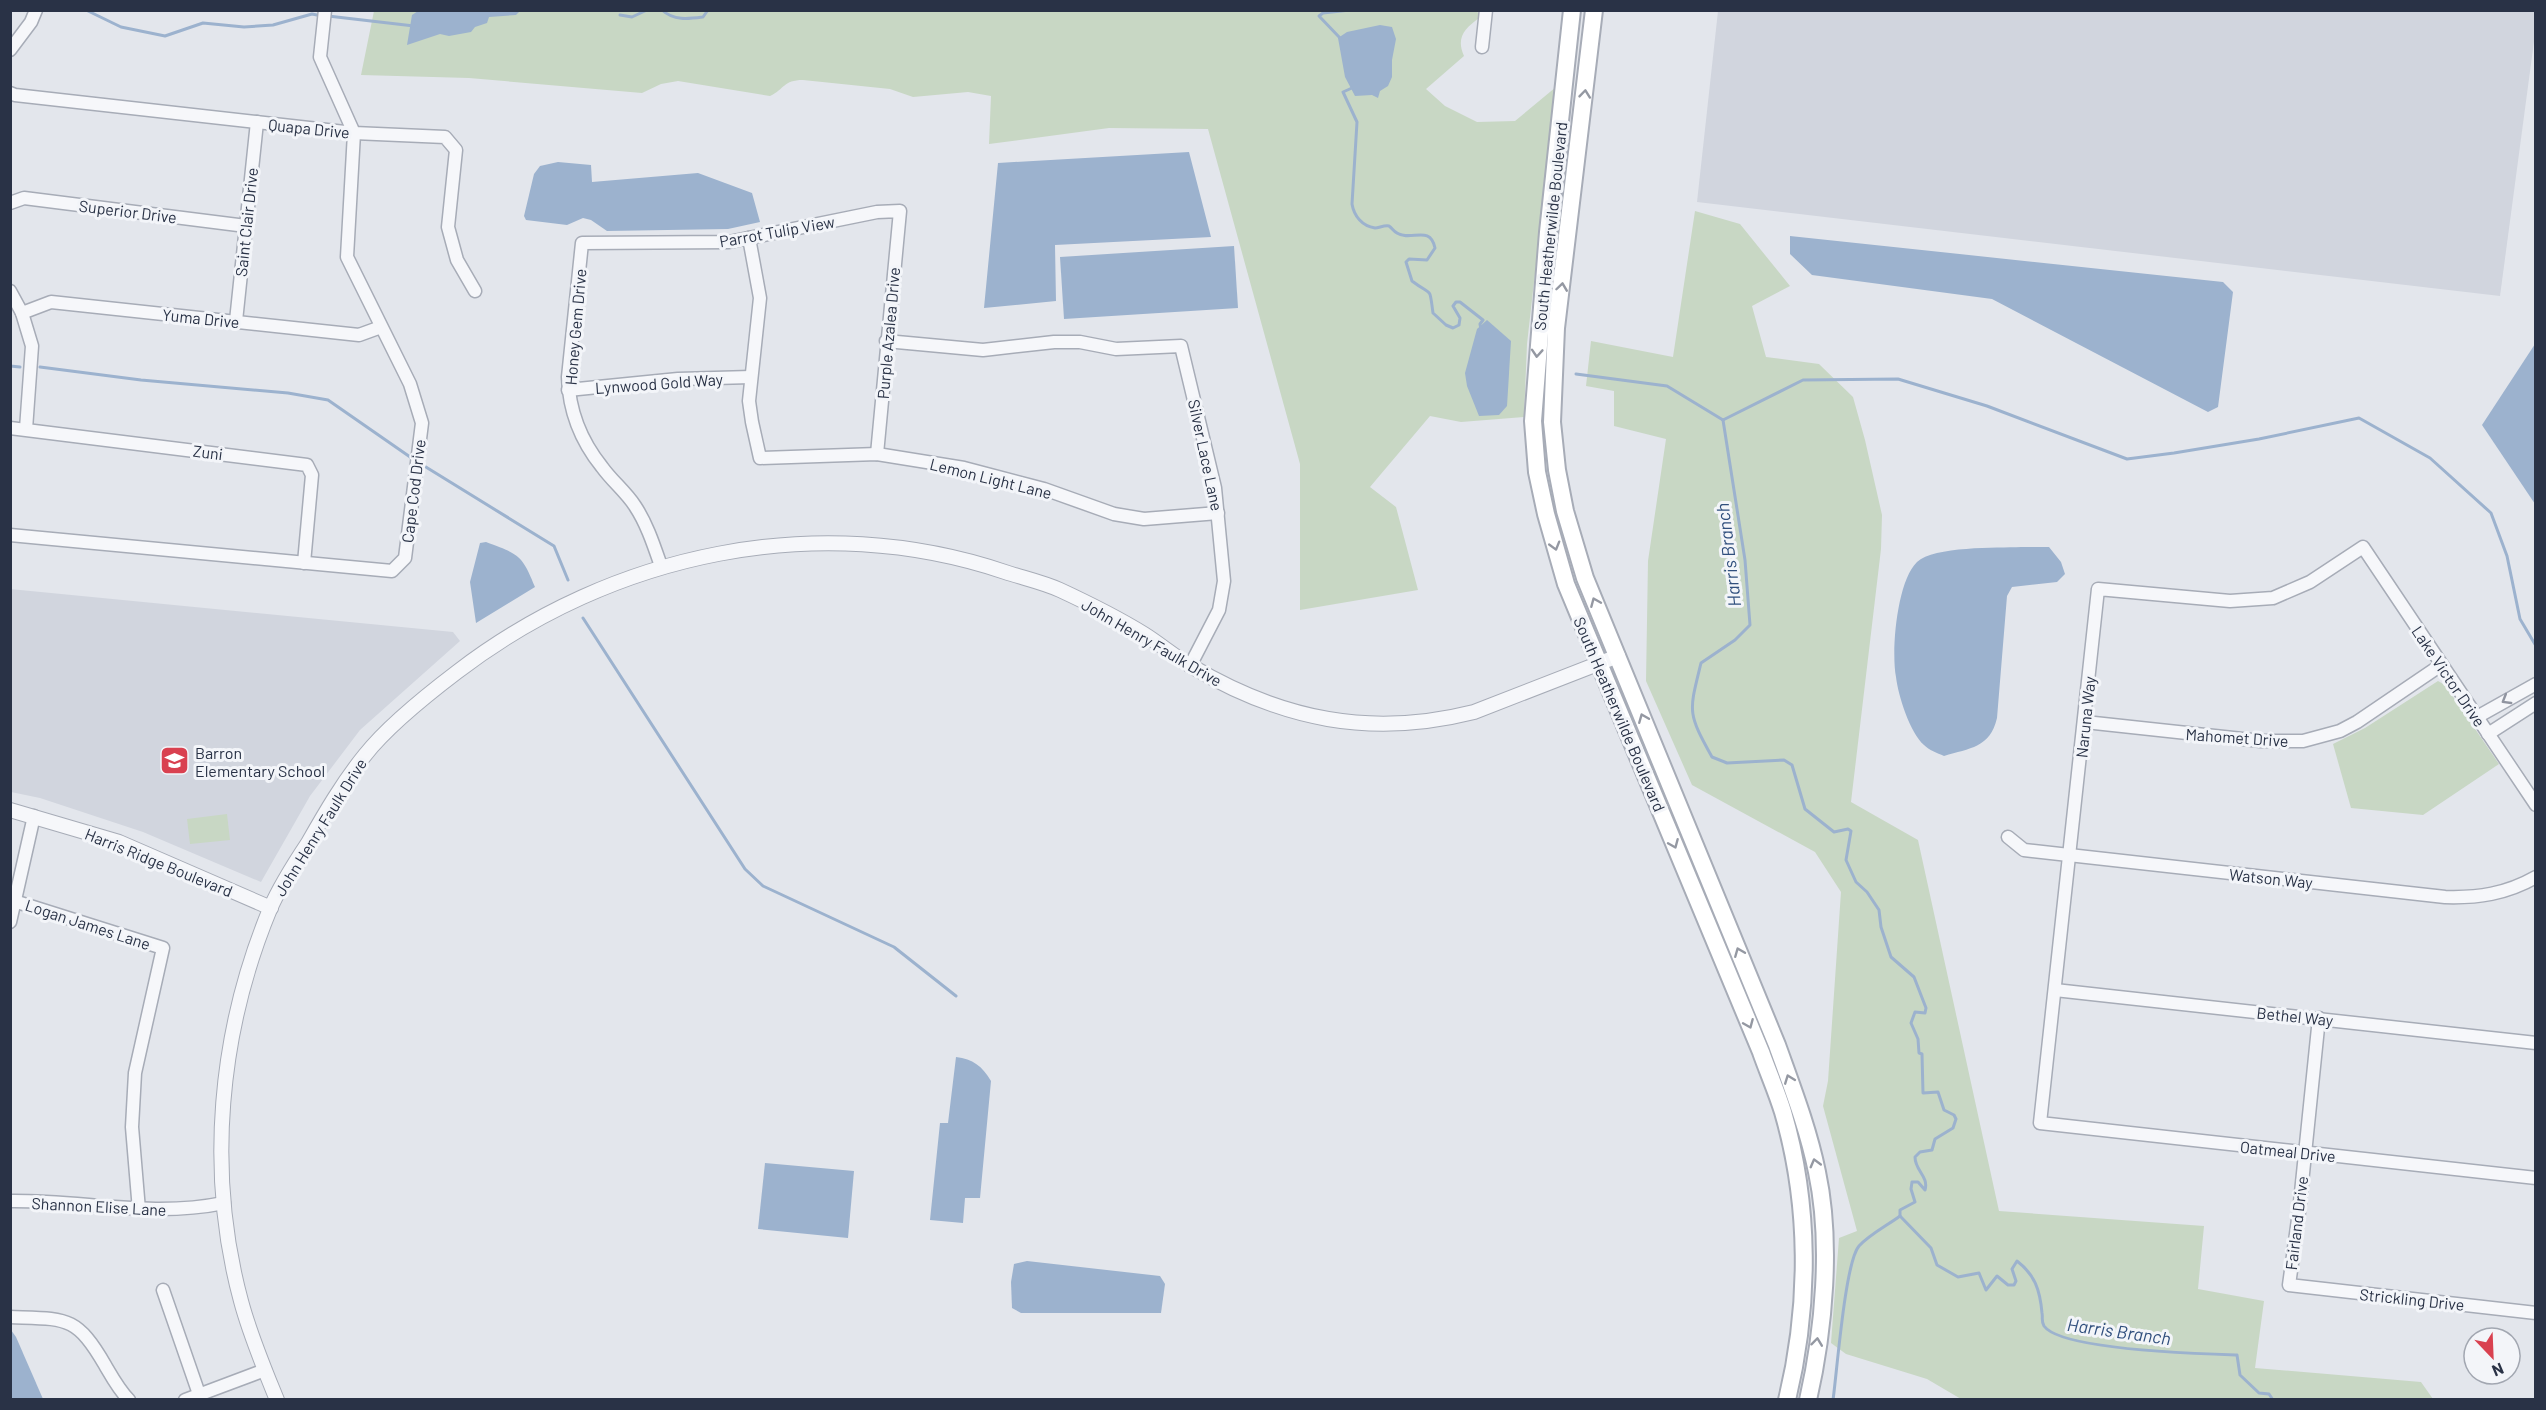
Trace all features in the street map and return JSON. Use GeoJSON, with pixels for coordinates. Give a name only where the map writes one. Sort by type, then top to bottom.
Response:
{"type":"FeatureCollection","features":[{"type":"Feature","properties":{"kind":"main road","name":"South Heatherwilde Boulevard"},"geometry":{"type":"LineString","coordinates":[[1572,10],[1548,232],[1533,422],[1537,472],[1546,514],[1566,584],[1761,1052],[1783,1111],[1798,1174],[1805,1236],[1801,1309],[1793,1377],[1787,1400]]}},
{"type":"Feature","properties":{"kind":"main road","name":"South Heatherwilde Boulevard"},"geometry":{"type":"LineString","coordinates":[[1594,10],[1569,236],[1556,328],[1552,422],[1557,470],[1565,511],[1584,578],[1618,656],[1800,1106],[1817,1172],[1824,1215],[1825,1251],[1821,1316],[1808,1400]]}},
{"type":"Feature","properties":{"kind":"main road"},"geometry":{"type":"LineString","coordinates":[[1548,232],[1569,236]]}},
{"type":"Feature","properties":{"kind":"main road"},"geometry":{"type":"LineString","coordinates":[[1761,1052],[1777,1045]]}},
{"type":"Feature","properties":{"kind":"street"},"geometry":{"type":"LineString","coordinates":[[10,50],[31,22],[36,10]]}},
{"type":"Feature","properties":{"kind":"street","name":"Cape Cod Drive"},"geometry":{"type":"LineString","coordinates":[[10,535],[392,571],[405,558],[422,423],[410,384],[347,257],[354,133],[320,57],[326,10]]}},
{"type":"Feature","properties":{"kind":"street"},"geometry":{"type":"LineString","coordinates":[[1482,47],[1486,10]]}},
{"type":"Feature","properties":{"kind":"street","name":"Quapa Drive"},"geometry":{"type":"LineString","coordinates":[[10,93],[354,133],[445,137],[456,150],[448,227],[457,260],[475,291]]}},
{"type":"Feature","properties":{"kind":"street","name":"Saint Clair Drive"},"geometry":{"type":"LineString","coordinates":[[236,321],[257,122]]}},
{"type":"Feature","properties":{"kind":"street","name":"Superior Drive"},"geometry":{"type":"LineString","coordinates":[[10,203],[24,198],[246,226]]}},
{"type":"Feature","properties":{"kind":"street","name":"Parrot Tulip View"},"geometry":{"type":"LineString","coordinates":[[582,243],[729,242],[877,212],[900,211]]}},
{"type":"Feature","properties":{"kind":"street","name":"Purple Azalea Drive"},"geometry":{"type":"LineString","coordinates":[[877,454],[900,211]]}},
{"type":"Feature","properties":{"kind":"street"},"geometry":{"type":"LineString","coordinates":[[749,238],[760,298],[751,378]]}},
{"type":"Feature","properties":{"kind":"street","name":"Honey Gem Drive"},"geometry":{"type":"LineString","coordinates":[[582,243],[568,390],[575,422],[603,468],[636,507],[661,566]]}},
{"type":"Feature","properties":{"kind":"street"},"geometry":{"type":"LineString","coordinates":[[10,291],[21,313],[32,346],[26,429]]}},
{"type":"Feature","properties":{"kind":"street","name":"Yuma Drive"},"geometry":{"type":"LineString","coordinates":[[21,313],[51,302],[359,334],[381,327]]}},
{"type":"Feature","properties":{"kind":"street","name":"Silver Lace Lane"},"geometry":{"type":"LineString","coordinates":[[886,341],[983,350],[1054,342],[1080,342],[1116,349],[1181,346],[1215,488],[1224,581],[1219,610],[1190,666]]}},
{"type":"Feature","properties":{"kind":"street","name":"Lynwood Gold Way"},"geometry":{"type":"LineString","coordinates":[[568,390],[678,380],[751,378]]}},
{"type":"Feature","properties":{"kind":"street","name":"Lemon Light Lane"},"geometry":{"type":"LineString","coordinates":[[751,378],[752,422],[760,458],[877,454],[976,471],[1044,489],[1114,514],[1144,519],[1218,513]]}},
{"type":"Feature","properties":{"kind":"street","name":"Zuni"},"geometry":{"type":"LineString","coordinates":[[10,428],[307,465],[312,475],[304,563]]}},
{"type":"Feature","properties":{"kind":"street","name":"John Henry Faulk Drive"},"geometry":{"type":"LineString","coordinates":[[278,1400],[242,1304],[228,1242],[224,1203],[220,1156],[225,1075],[242,989],[271,908],[285,879],[331,804],[366,753],[427,695],[488,648],[541,616],[602,587],[661,566],[720,552],[787,543],[898,546],[967,559],[1056,589],[1143,633],[1190,666],[1258,701],[1306,716],[1347,724],[1404,725],[1474,712],[1618,656]]}},
{"type":"Feature","properties":{"kind":"street","name":"Lake Victor Drive"},"geometry":{"type":"LineString","coordinates":[[2363,547],[2535,805]]}},
{"type":"Feature","properties":{"kind":"street","name":"Naruna Way"},"geometry":{"type":"LineString","coordinates":[[2040,1123],[2098,589],[2230,601],[2273,598],[2310,582],[2363,547]]}},
{"type":"Feature","properties":{"kind":"street","name":"Mahomet Drive"},"geometry":{"type":"LineString","coordinates":[[2085,722],[2261,741],[2303,741],[2340,731],[2441,665]]}},
{"type":"Feature","properties":{"kind":"street"},"geometry":{"type":"LineString","coordinates":[[2476,717],[2535,684]]}},
{"type":"Feature","properties":{"kind":"street"},"geometry":{"type":"LineString","coordinates":[[2488,734],[2535,702]]}},
{"type":"Feature","properties":{"kind":"street","name":"Harris Ridge Boulevard"},"geometry":{"type":"LineString","coordinates":[[10,810],[119,842],[271,908]]}},
{"type":"Feature","properties":{"kind":"street"},"geometry":{"type":"LineString","coordinates":[[10,922],[34,816]]}},
{"type":"Feature","properties":{"kind":"street","name":"Watson Way"},"geometry":{"type":"LineString","coordinates":[[2008,837],[2024,850],[2445,897],[2487,896],[2505,892],[2535,877]]}},
{"type":"Feature","properties":{"kind":"street","name":"Logan James Lane"},"geometry":{"type":"LineString","coordinates":[[14,901],[163,948],[135,1073],[132,1127],[139,1210]]}},
{"type":"Feature","properties":{"kind":"street","name":"Bethel Way"},"geometry":{"type":"LineString","coordinates":[[2055,990],[2535,1043]]}},
{"type":"Feature","properties":{"kind":"street","name":"Fairland Drive"},"geometry":{"type":"LineString","coordinates":[[2289,1285],[2319,1018]]}},
{"type":"Feature","properties":{"kind":"street","name":"Oatmeal Drive"},"geometry":{"type":"LineString","coordinates":[[2040,1123],[2535,1178]]}},
{"type":"Feature","properties":{"kind":"street","name":"Shannon Elise Lane"},"geometry":{"type":"LineString","coordinates":[[10,1201],[139,1210],[171,1210],[224,1203]]}},
{"type":"Feature","properties":{"kind":"street","name":"Strickling Drive"},"geometry":{"type":"LineString","coordinates":[[2289,1285],[2535,1313]]}},
{"type":"Feature","properties":{"kind":"street"},"geometry":{"type":"LineString","coordinates":[[163,1290],[199,1394]]}},
{"type":"Feature","properties":{"kind":"street"},"geometry":{"type":"LineString","coordinates":[[10,1317],[56,1318],[81,1329],[92,1342],[116,1384],[129,1400]]}},
{"type":"Feature","properties":{"kind":"street"},"geometry":{"type":"LineString","coordinates":[[185,1400],[265,1370]]}},
{"type":"Feature","properties":{"kind":"shaded area"},"geometry":{"type":"Polygon","coordinates":[[[1718,11],[2535,11],[2535,34],[2500,296],[1697,202],[1718,11]]]}},
{"type":"Feature","properties":{"kind":"shaded area","name":"Barron Elementary School"},"geometry":{"type":"Polygon","coordinates":[[[10,589],[453,632],[460,641],[360,730],[310,796],[261,882],[143,832],[40,798],[11,792],[10,589]]]}},
{"type":"Feature","properties":{"kind":"green space"},"geometry":{"type":"Polygon","coordinates":[[[374,11],[1475,11],[1479,13],[1479,18],[1469,26],[1461,39],[1464,56],[1426,89],[1445,106],[1477,122],[1515,121],[1556,87],[1527,344],[1524,417],[1461,422],[1430,416],[1370,487],[1396,507],[1418,590],[1300,610],[1300,464],[1208,129],[1109,128],[989,144],[991,96],[968,92],[913,97],[890,89],[796,80],[770,96],[678,81],[661,84],[642,93],[469,78],[361,75],[374,11]]]}},
{"type":"Feature","properties":{"kind":"green space"},"geometry":{"type":"Polygon","coordinates":[[[1695,211],[1740,224],[1790,286],[1752,306],[1766,357],[1819,364],[1853,397],[1882,515],[1881,549],[1851,802],[1918,840],[1999,1211],[2204,1226],[2198,1289],[2264,1301],[2255,1368],[2421,1382],[2433,1399],[1961,1399],[1927,1379],[1846,1354],[1831,1343],[1839,1238],[1857,1231],[1823,1106],[1828,1081],[1841,892],[1815,852],[1692,785],[1646,681],[1648,561],[1666,439],[1614,426],[1614,391],[1586,386],[1591,341],[1673,357],[1695,211]]]}},
{"type":"Feature","properties":{"kind":"green space"},"geometry":{"type":"Polygon","coordinates":[[[2438,681],[2445,685],[2499,764],[2423,815],[2351,808],[2333,744],[2365,728],[2438,681]]]}},
{"type":"Feature","properties":{"kind":"green space"},"geometry":{"type":"Polygon","coordinates":[[[227,814],[230,840],[190,844],[187,819],[227,814]]]}},
{"type":"Feature","properties":{"kind":"water"},"geometry":{"type":"Polygon","coordinates":[[[418,11],[520,11],[516,15],[489,17],[487,23],[475,27],[471,32],[449,36],[440,34],[407,45],[412,15],[418,11]]]}},
{"type":"Feature","properties":{"kind":"water"},"geometry":{"type":"Polygon","coordinates":[[[1380,25],[1392,27],[1396,39],[1392,77],[1388,86],[1380,91],[1378,98],[1372,95],[1355,96],[1345,77],[1338,38],[1347,32],[1380,25]]]}},
{"type":"Feature","properties":{"kind":"water"},"geometry":{"type":"Polygon","coordinates":[[[1189,152],[1211,237],[1055,245],[1056,301],[984,308],[998,163],[1189,152]]]}},
{"type":"Feature","properties":{"kind":"water"},"geometry":{"type":"Polygon","coordinates":[[[558,162],[591,165],[592,182],[698,173],[752,193],[760,222],[728,229],[607,231],[591,220],[583,218],[567,225],[526,220],[524,216],[534,174],[540,166],[558,162]]]}},
{"type":"Feature","properties":{"kind":"water"},"geometry":{"type":"Polygon","coordinates":[[[1790,236],[2223,282],[2233,292],[2218,407],[2208,412],[1992,299],[1812,275],[1790,254],[1790,236]]]}},
{"type":"Feature","properties":{"kind":"water"},"geometry":{"type":"Polygon","coordinates":[[[1234,246],[1238,308],[1064,319],[1060,257],[1234,246]]]}},
{"type":"Feature","properties":{"kind":"water"},"geometry":{"type":"Polygon","coordinates":[[[1487,320],[1511,341],[1507,406],[1499,415],[1479,416],[1467,386],[1465,373],[1477,329],[1487,320]]]}},
{"type":"Feature","properties":{"kind":"water"},"geometry":{"type":"Polygon","coordinates":[[[2535,344],[2535,504],[2482,425],[2535,344]]]}},
{"type":"Feature","properties":{"kind":"water"},"geometry":{"type":"Polygon","coordinates":[[[486,542],[518,557],[535,587],[476,623],[470,582],[480,543],[486,542]]]}},
{"type":"Feature","properties":{"kind":"water"},"geometry":{"type":"Polygon","coordinates":[[[2049,547],[2061,562],[2065,574],[2057,582],[2012,587],[2007,596],[1997,718],[1994,728],[1978,745],[1944,756],[1928,748],[1919,739],[1899,694],[1894,651],[1897,617],[1905,584],[1910,571],[1917,562],[1937,553],[1951,550],[2049,547]]]}},
{"type":"Feature","properties":{"kind":"water"},"geometry":{"type":"Polygon","coordinates":[[[956,1057],[977,1064],[991,1081],[980,1198],[965,1198],[963,1223],[930,1220],[940,1123],[948,1123],[956,1057]]]}},
{"type":"Feature","properties":{"kind":"water"},"geometry":{"type":"Polygon","coordinates":[[[765,1163],[854,1171],[848,1238],[758,1229],[765,1163]]]}},
{"type":"Feature","properties":{"kind":"water"},"geometry":{"type":"Polygon","coordinates":[[[1027,1261],[1160,1276],[1165,1284],[1161,1313],[1021,1313],[1012,1308],[1011,1282],[1014,1264],[1027,1261]]]}},
{"type":"Feature","properties":{"kind":"water"},"geometry":{"type":"Polygon","coordinates":[[[11,1330],[16,1337],[43,1399],[11,1399],[11,1330]]]}},
{"type":"Feature","properties":{"kind":"waterway","name":"Harris Branch"},"geometry":{"type":"LineString","coordinates":[[86,10],[121,27],[165,36],[203,23],[244,27],[273,25],[312,14],[322,16]]}},
{"type":"Feature","properties":{"kind":"waterway","name":"Harris Branch"},"geometry":{"type":"LineString","coordinates":[[620,15],[632,17],[647,10]]}},
{"type":"Feature","properties":{"kind":"waterway","name":"Harris Branch"},"geometry":{"type":"LineString","coordinates":[[662,10],[676,18],[687,19],[703,17],[708,10]]}},
{"type":"Feature","properties":{"kind":"waterway","name":"Harris Branch"},"geometry":{"type":"LineString","coordinates":[[1340,38],[1319,16],[1323,13],[1350,10]]}},
{"type":"Feature","properties":{"kind":"waterway","name":"Harris Branch"},"geometry":{"type":"LineString","coordinates":[[328,16],[414,26]]}},
{"type":"Feature","properties":{"kind":"waterway","name":"Harris Branch"},"geometry":{"type":"LineString","coordinates":[[1352,88],[1343,92],[1357,122],[1352,204],[1355,213],[1359,220],[1370,227],[1389,226],[1402,235],[1429,237],[1435,248],[1427,260],[1409,259],[1406,262],[1412,281],[1429,293],[1433,313],[1446,325],[1453,328],[1459,325],[1460,318],[1453,306],[1456,302],[1460,302],[1483,320],[1480,324],[1481,330]]}},
{"type":"Feature","properties":{"kind":"waterway"},"geometry":{"type":"LineString","coordinates":[[10,366],[20,367]]}},
{"type":"Feature","properties":{"kind":"waterway"},"geometry":{"type":"LineString","coordinates":[[40,367],[141,380],[288,393],[328,400],[413,459]]}},
{"type":"Feature","properties":{"kind":"waterway","name":"Harris Branch"},"geometry":{"type":"LineString","coordinates":[[1576,374],[1667,386],[1723,420]]}},
{"type":"Feature","properties":{"kind":"waterway"},"geometry":{"type":"LineString","coordinates":[[1723,420],[1803,380],[1898,379],[1987,406],[2127,459],[2259,439],[2359,418],[2430,458],[2491,513],[2507,556],[2520,619],[2536,646]]}},
{"type":"Feature","properties":{"kind":"waterway","name":"Harris Branch"},"geometry":{"type":"LineString","coordinates":[[1723,420],[1745,560],[1750,625],[1735,640],[1701,663],[1694,692],[1694,720],[1712,757],[1727,763],[1784,760],[1792,765],[1805,809],[1834,832],[1848,829],[1851,831],[1846,860],[1856,882],[1867,892],[1879,910],[1881,927],[1891,957],[1914,977],[1926,1008],[1925,1013],[1915,1012],[1911,1023],[1918,1039],[1919,1053],[1922,1054],[1923,1093],[1938,1092],[1944,1110],[1954,1115],[1956,1119],[1953,1128],[1935,1139],[1932,1150],[1920,1152],[1915,1157],[1917,1166],[1924,1177],[1925,1190],[1918,1182],[1912,1182],[1911,1189],[1915,1202],[1900,1210],[1900,1216],[1931,1248],[1937,1265],[1958,1277],[1979,1273],[1986,1290],[1997,1276],[2008,1285],[2014,1285],[2016,1281],[2012,1269],[2017,1261],[2036,1284],[2044,1326],[2056,1334],[2077,1341],[2135,1349],[2237,1355],[2240,1375],[2259,1393],[2269,1394],[2273,1400]]}},
{"type":"Feature","properties":{"kind":"waterway"},"geometry":{"type":"LineString","coordinates":[[421,464],[554,546],[568,580]]}},
{"type":"Feature","properties":{"kind":"waterway"},"geometry":{"type":"LineString","coordinates":[[583,618],[745,869],[763,886],[894,947],[956,996]]}},
{"type":"Feature","properties":{"kind":"waterway"},"geometry":{"type":"LineString","coordinates":[[1833,1400],[1842,1319],[1854,1256],[1863,1242],[1900,1216]]}},
{"type":"Feature","properties":{"kind":"place","name":"Barron Elementary School"},"geometry":{"type":"Point","coordinates":[174,761]}}]}
